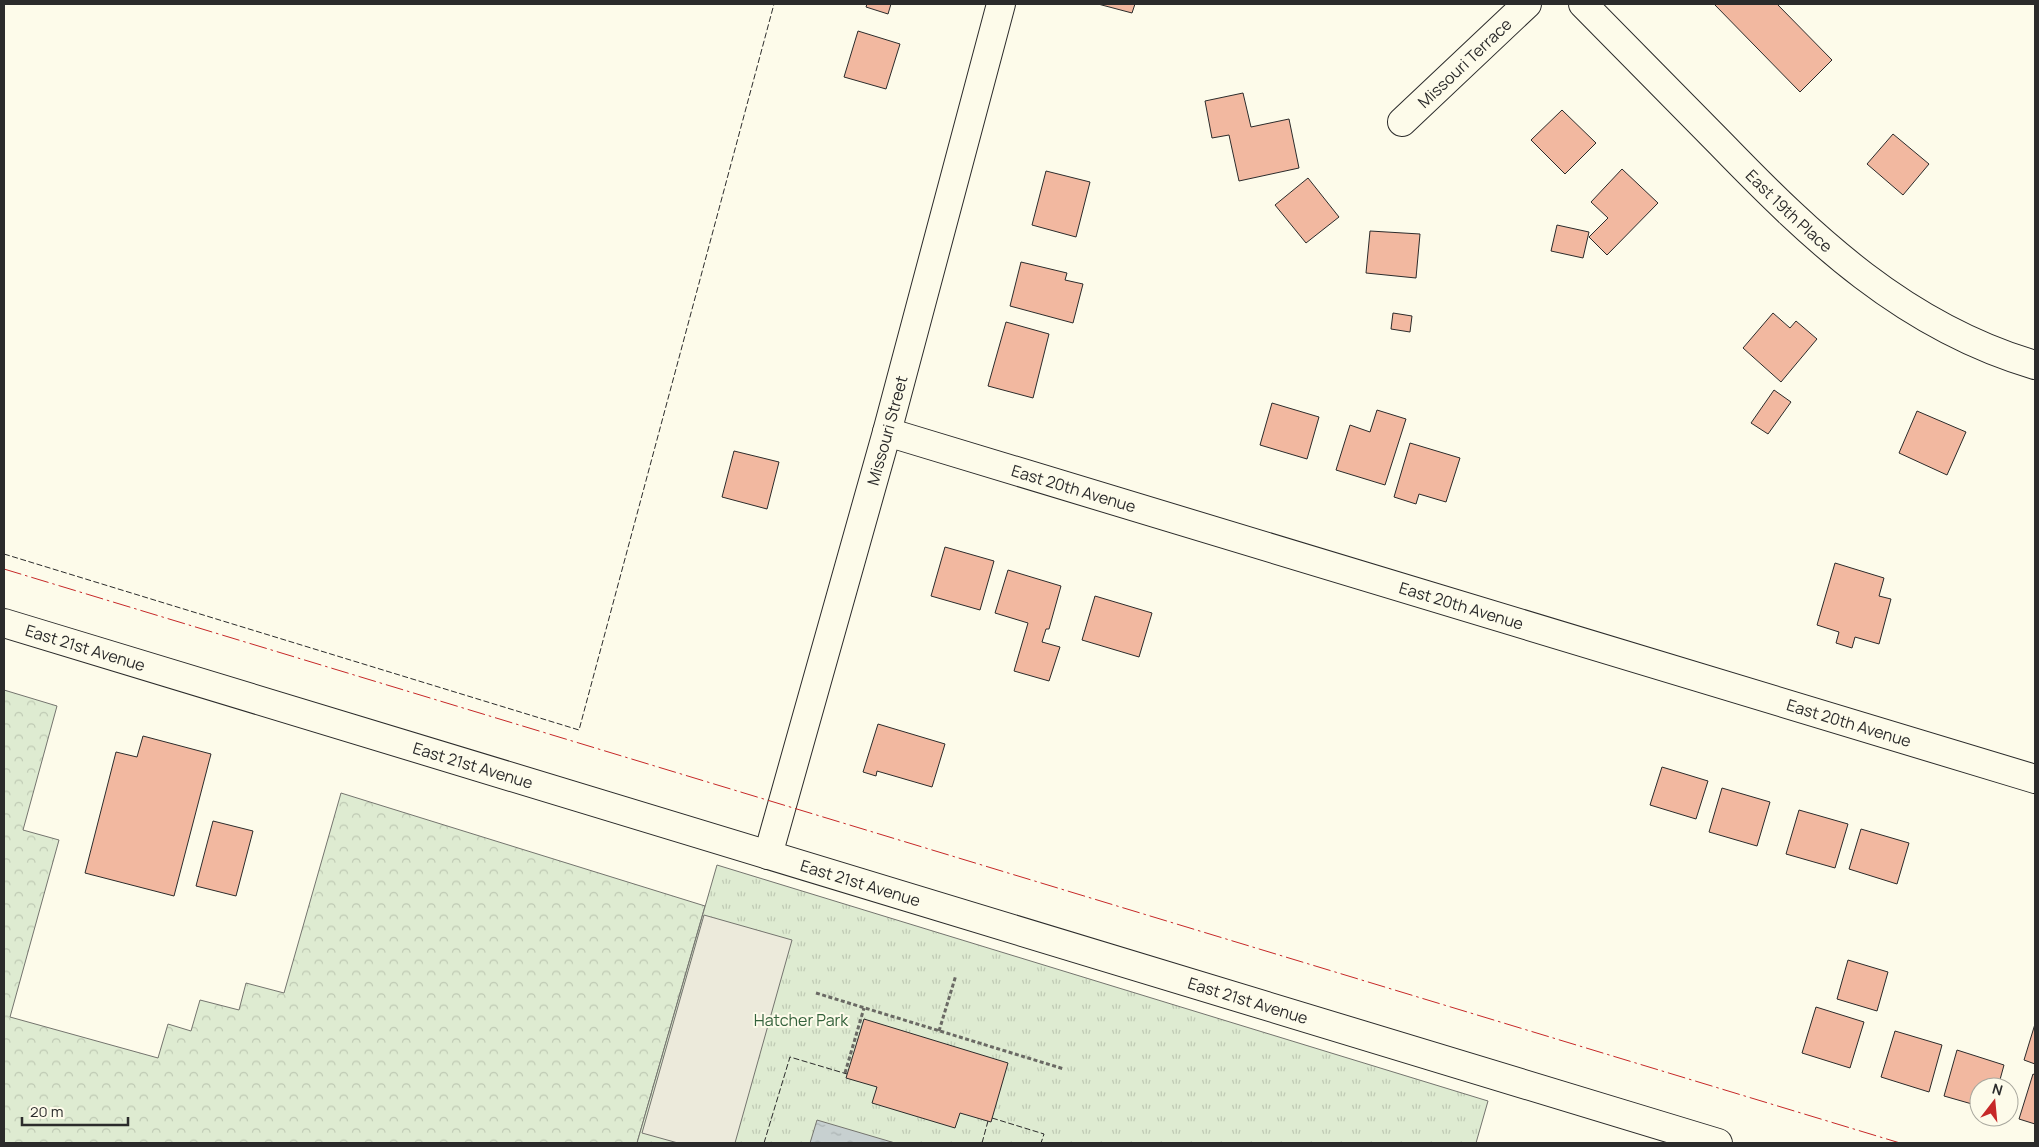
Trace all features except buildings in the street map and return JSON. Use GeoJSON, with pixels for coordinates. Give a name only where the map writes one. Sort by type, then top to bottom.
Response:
{"type":"FeatureCollection","features":[{"type":"Feature","properties":{"kind":"street","name":"Missouri Street"},"geometry":{"type":"LineString","coordinates":[[768,855],[887,432],[1001,4]]}},
{"type":"Feature","properties":{"kind":"street","name":"Missouri Terrace"},"geometry":{"type":"LineString","coordinates":[[1402,122],[1527,4]]}},
{"type":"Feature","properties":{"kind":"street","name":"East 19th Place"},"geometry":{"type":"LineString","coordinates":[[1583,4],[1776,201],[1836,255],[1888,294],[1940,327],[1998,353],[2035,365]]}},
{"type":"Feature","properties":{"kind":"street","name":"East 20th Avenue"},"geometry":{"type":"LineString","coordinates":[[887,432],[2035,779]]}},
{"type":"Feature","properties":{"kind":"street","name":"East 21st Avenue"},"geometry":{"type":"LineString","coordinates":[[4,623],[1718,1143]]}},
{"type":"Feature","properties":{"kind":"path"},"geometry":{"type":"LineString","coordinates":[[939,1031],[956,975]]}},
{"type":"Feature","properties":{"kind":"path"},"geometry":{"type":"LineString","coordinates":[[816,993],[1064,1069]]}},
{"type":"Feature","properties":{"kind":"path"},"geometry":{"type":"LineString","coordinates":[[845,1073],[864,1008]]}},
{"type":"Feature","properties":{"kind":"green space"},"geometry":{"type":"Polygon","coordinates":[[[4,690],[57,706],[23,830],[59,840],[10,1017],[158,1058],[168,1024],[191,1031],[200,1000],[239,1010],[246,983],[284,993],[341,793],[705,906],[637,1143],[4,1143],[4,690]]]}},
{"type":"Feature","properties":{"kind":"green space","name":"Hatcher Park"},"geometry":{"type":"Polygon","coordinates":[[[717,865],[1488,1101],[1476,1143],[637,1143],[717,865]]]}},
{"type":"Feature","properties":{"kind":"shaded area"},"geometry":{"type":"Polygon","coordinates":[[[704,915],[792,940],[735,1143],[678,1143],[642,1133],[704,915]]]}},
{"type":"Feature","properties":{"kind":"water"},"geometry":{"type":"Polygon","coordinates":[[[817,1120],[895,1143],[810,1143],[817,1120]]]}},
{"type":"Feature","properties":{"kind":"fence"},"geometry":{"type":"LineString","coordinates":[[4,554],[579,730],[774,4]]}},
{"type":"Feature","properties":{"kind":"fence"},"geometry":{"type":"LineString","coordinates":[[764,1143],[790,1057],[847,1074]]}},
{"type":"Feature","properties":{"kind":"fence"},"geometry":{"type":"LineString","coordinates":[[992,1118],[1044,1134],[1041,1143]]}},
{"type":"Feature","properties":{"kind":"fence"},"geometry":{"type":"LineString","coordinates":[[982,1143],[988,1121]]}},
{"type":"Feature","properties":{"kind":"power"},"geometry":{"type":"LineString","coordinates":[[4,569],[1900,1143]]}}]}
